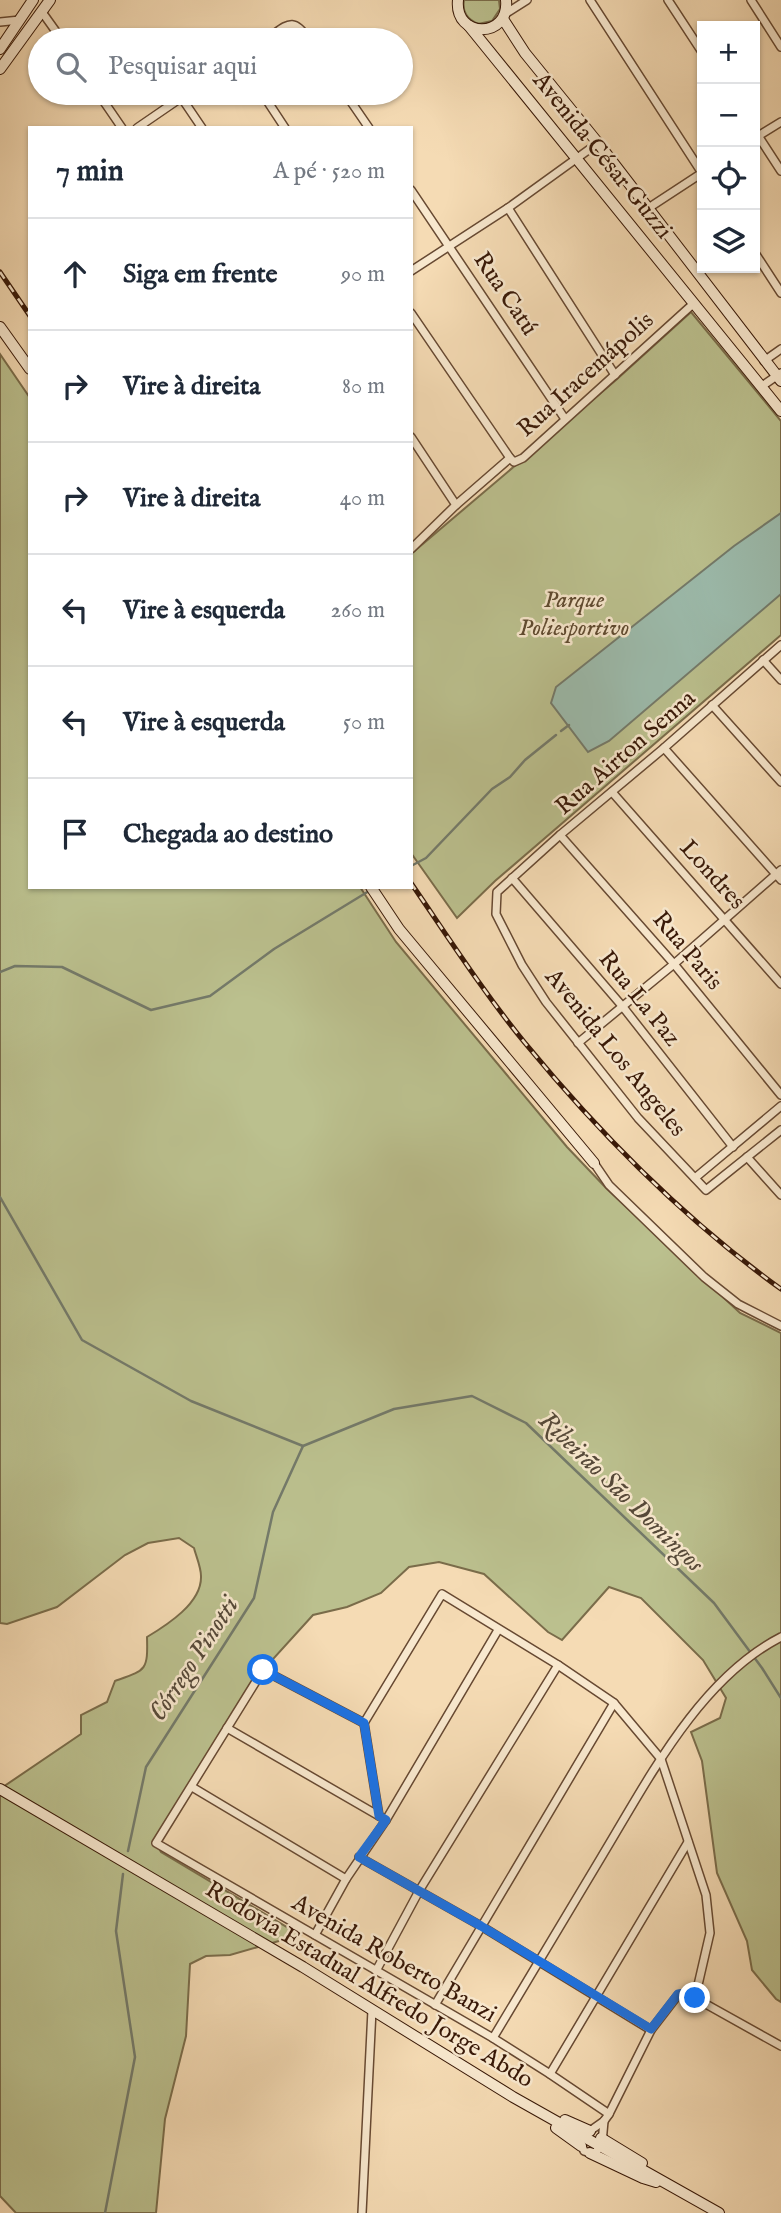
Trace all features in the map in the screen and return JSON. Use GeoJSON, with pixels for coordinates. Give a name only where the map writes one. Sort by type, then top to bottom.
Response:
{"type":"FeatureCollection","features":[{"type":"Feature","properties":{"kind":"street"},"geometry":{"type":"LineString","coordinates":[[0,50],[33,0]]}},
{"type":"Feature","properties":{"kind":"street"},"geometry":{"type":"LineString","coordinates":[[30,28],[50,0]]}},
{"type":"Feature","properties":{"kind":"street"},"geometry":{"type":"LineString","coordinates":[[448,0],[459,13]]}},
{"type":"Feature","properties":{"kind":"street"},"geometry":{"type":"LineString","coordinates":[[458,0],[459,13]]}},
{"type":"Feature","properties":{"kind":"street"},"geometry":{"type":"LineString","coordinates":[[504,16],[506,0]]}},
{"type":"Feature","properties":{"kind":"street"},"geometry":{"type":"LineString","coordinates":[[514,0],[525,1]]}},
{"type":"Feature","properties":{"kind":"street"},"geometry":{"type":"LineString","coordinates":[[590,0],[697,165]]}},
{"type":"Feature","properties":{"kind":"street"},"geometry":{"type":"LineString","coordinates":[[668,0],[697,44]]}},
{"type":"Feature","properties":{"kind":"street"},"geometry":{"type":"LineString","coordinates":[[751,0],[781,47]]}},
{"type":"Feature","properties":{"kind":"street"},"geometry":{"type":"LineString","coordinates":[[469,26],[479,30],[490,29],[525,1]]}},
{"type":"Feature","properties":{"kind":"street"},"geometry":{"type":"LineString","coordinates":[[42,12],[53,28]]}},
{"type":"Feature","properties":{"kind":"street","name":"Avenida César Guzzi"},"geometry":{"type":"LineString","coordinates":[[459,13],[781,411]]}},
{"type":"Feature","properties":{"kind":"street","name":"Avenida César Guzzi"},"geometry":{"type":"LineString","coordinates":[[504,16],[525,53],[598,143],[764,361],[780,377]]}},
{"type":"Feature","properties":{"kind":"street"},"geometry":{"type":"LineString","coordinates":[[9,35],[0,25],[20,20]]}},
{"type":"Feature","properties":{"kind":"street"},"geometry":{"type":"LineString","coordinates":[[282,28],[288,24],[301,28]]}},
{"type":"Feature","properties":{"kind":"street"},"geometry":{"type":"LineString","coordinates":[[0,69],[28,31]]}},
{"type":"Feature","properties":{"kind":"street"},"geometry":{"type":"LineString","coordinates":[[106,105],[121,126]]}},
{"type":"Feature","properties":{"kind":"street"},"geometry":{"type":"LineString","coordinates":[[140,126],[170,105]]}},
{"type":"Feature","properties":{"kind":"street"},"geometry":{"type":"LineString","coordinates":[[189,105],[201,126]]}},
{"type":"Feature","properties":{"kind":"street"},"geometry":{"type":"LineString","coordinates":[[270,105],[284,126]]}},
{"type":"Feature","properties":{"kind":"street"},"geometry":{"type":"LineString","coordinates":[[353,105],[368,126]]}},
{"type":"Feature","properties":{"kind":"street"},"geometry":{"type":"LineString","coordinates":[[760,133],[781,122]]}},
{"type":"Feature","properties":{"kind":"street"},"geometry":{"type":"LineString","coordinates":[[760,141],[781,171]]}},
{"type":"Feature","properties":{"kind":"street"},"geometry":{"type":"LineString","coordinates":[[413,270],[508,208],[598,143]]}},
{"type":"Feature","properties":{"kind":"street"},"geometry":{"type":"LineString","coordinates":[[647,209],[697,176]]}},
{"type":"Feature","properties":{"kind":"street","name":"Rua Catú"},"geometry":{"type":"LineString","coordinates":[[413,193],[565,419]]}},
{"type":"Feature","properties":{"kind":"street"},"geometry":{"type":"LineString","coordinates":[[508,208],[615,375]]}},
{"type":"Feature","properties":{"kind":"street"},"geometry":{"type":"LineString","coordinates":[[760,261],[781,293]]}},
{"type":"Feature","properties":{"kind":"street","name":"Rua Iracemápolis"},"geometry":{"type":"LineString","coordinates":[[413,547],[510,457],[514,462],[523,458],[693,304]]}},
{"type":"Feature","properties":{"kind":"street"},"geometry":{"type":"LineString","coordinates":[[413,316],[510,457]]}},
{"type":"Feature","properties":{"kind":"street"},"geometry":{"type":"LineString","coordinates":[[0,327],[28,366]]}},
{"type":"Feature","properties":{"kind":"street"},"geometry":{"type":"LineString","coordinates":[[764,361],[781,349]]}},
{"type":"Feature","properties":{"kind":"street"},"geometry":{"type":"LineString","coordinates":[[762,386],[780,377]]}},
{"type":"Feature","properties":{"kind":"street"},"geometry":{"type":"LineString","coordinates":[[413,440],[456,505]]}},
{"type":"Feature","properties":{"kind":"street","name":"Rua Airton Senna"},"geometry":{"type":"LineString","coordinates":[[497,892],[781,645]]}},
{"type":"Feature","properties":{"kind":"street"},"geometry":{"type":"LineString","coordinates":[[763,660],[781,680]]}},
{"type":"Feature","properties":{"kind":"street"},"geometry":{"type":"LineString","coordinates":[[712,705],[781,782]]}},
{"type":"Feature","properties":{"kind":"street"},"geometry":{"type":"LineString","coordinates":[[578,1043],[779,875],[664,748]]}},
{"type":"Feature","properties":{"kind":"street","name":"Londres"},"geometry":{"type":"LineString","coordinates":[[612,792],[781,984]]}},
{"type":"Feature","properties":{"kind":"street","name":"Rua Paris"},"geometry":{"type":"LineString","coordinates":[[560,835],[674,964],[781,1095]]}},
{"type":"Feature","properties":{"kind":"street","name":"Rua La Paz"},"geometry":{"type":"LineString","coordinates":[[512,878],[623,1007],[733,1147]]}},
{"type":"Feature","properties":{"kind":"street"},"geometry":{"type":"LineString","coordinates":[[373,890],[398,929],[594,1163],[608,1185],[704,1277],[738,1304],[781,1326]]}},
{"type":"Feature","properties":{"kind":"street","name":"Avenida Los Angeles"},"geometry":{"type":"LineString","coordinates":[[497,892],[496,914],[522,965],[546,1002],[638,1118],[706,1190],[747,1157]]}},
{"type":"Feature","properties":{"kind":"street"},"geometry":{"type":"LineString","coordinates":[[695,1178],[781,1106]]}},
{"type":"Feature","properties":{"kind":"street"},"geometry":{"type":"LineString","coordinates":[[781,1130],[747,1157],[781,1195]]}},
{"type":"Feature","properties":{"kind":"street"},"geometry":{"type":"LineString","coordinates":[[383,1818],[364,1723],[442,1594],[558,1665],[614,1703],[661,1759],[706,1895],[710,1933],[695,1998]]}},
{"type":"Feature","properties":{"kind":"street"},"geometry":{"type":"LineString","coordinates":[[315,1936],[359,1857],[498,1630]]}},
{"type":"Feature","properties":{"kind":"street"},"geometry":{"type":"LineString","coordinates":[[493,2038],[661,1759],[720,1684],[757,1651],[781,1637]]}},
{"type":"Feature","properties":{"kind":"street"},"geometry":{"type":"LineString","coordinates":[[376,1971],[419,1891],[558,1665]]}},
{"type":"Feature","properties":{"kind":"street"},"geometry":{"type":"LineString","coordinates":[[346,1879],[192,1787],[263,1670],[364,1723]]}},
{"type":"Feature","properties":{"kind":"street"},"geometry":{"type":"LineString","coordinates":[[435,2005],[614,1703]]}},
{"type":"Feature","properties":{"kind":"street"},"geometry":{"type":"LineString","coordinates":[[228,1728],[383,1818]]}},
{"type":"Feature","properties":{"kind":"street","name":"Avenida Roberto Banzi"},"geometry":{"type":"LineString","coordinates":[[192,1787],[156,1843],[493,2038],[550,2074],[606,2118]]}},
{"type":"Feature","properties":{"kind":"street","name":"Rodovia Estadual Alfredo Jorge Abdo"},"geometry":{"type":"LineString","coordinates":[[0,1789],[372,2010],[586,2142],[601,2143],[719,2213]]}},
{"type":"Feature","properties":{"kind":"street"},"geometry":{"type":"LineString","coordinates":[[550,2074],[688,1842]]}},
{"type":"Feature","properties":{"kind":"street"},"geometry":{"type":"LineString","coordinates":[[359,1857],[540,1960],[651,2029]]}},
{"type":"Feature","properties":{"kind":"street"},"geometry":{"type":"LineString","coordinates":[[586,2142],[606,2118],[651,2029],[678,1994],[686,1993],[781,2046]]}},
{"type":"Feature","properties":{"kind":"street"},"geometry":{"type":"LineString","coordinates":[[362,2213],[372,2010]]}},
{"type":"Feature","properties":{"kind":"street"},"geometry":{"type":"LineString","coordinates":[[586,2142],[596,2152],[601,2143],[606,2118]]}},
{"type":"Feature","properties":{"kind":"street"},"geometry":{"type":"LineString","coordinates":[[586,2142],[643,2178],[677,2188]]}},
{"type":"Feature","properties":{"kind":"green space"},"geometry":{"type":"Polygon","coordinates":[[[464,0],[499,0],[500,9],[492,21],[478,24],[466,15],[464,0]]]}},
{"type":"Feature","properties":{"kind":"green space","name":"Parque Poliesportivo"},"geometry":{"type":"Polygon","coordinates":[[[691,312],[781,421],[781,635],[495,881],[457,918],[413,856],[413,552],[616,380],[691,312]]]}},
{"type":"Feature","properties":{"kind":"green space"},"geometry":{"type":"Polygon","coordinates":[[[0,354],[28,395],[28,889],[361,889],[396,942],[567,1147],[607,1189],[740,1313],[781,1333],[781,2002],[752,1970],[747,1941],[717,1873],[702,1761],[691,1732],[720,1718],[726,1698],[703,1660],[641,1598],[609,1587],[562,1640],[548,1632],[484,1574],[439,1562],[409,1567],[381,1593],[347,1607],[313,1615],[263,1670],[156,1843],[161,1852],[300,1935],[230,1955],[206,1956],[190,1964],[186,2036],[165,2119],[156,2213],[16,2213],[0,2196],[0,1789],[81,1734],[81,1715],[107,1702],[115,1681],[143,1668],[147,1657],[147,1637],[182,1612],[200,1586],[201,1576],[194,1548],[179,1538],[148,1543],[125,1555],[57,1607],[7,1624],[0,1623],[0,354]]]}},
{"type":"Feature","properties":{"kind":"shaded area"},"geometry":{"type":"Polygon","coordinates":[[[781,513],[781,594],[609,741],[588,752],[551,703],[556,687],[734,546],[781,513]]]}},
{"type":"Feature","properties":{"kind":"waterway"},"geometry":{"type":"LineString","coordinates":[[561,731],[569,725]]}},
{"type":"Feature","properties":{"kind":"waterway"},"geometry":{"type":"LineString","coordinates":[[413,865],[426,858],[492,789],[510,777],[525,760],[556,735]]}},
{"type":"Feature","properties":{"kind":"waterway"},"geometry":{"type":"LineString","coordinates":[[0,972],[15,966],[62,967],[151,1010],[210,996],[274,949],[369,891]]}},
{"type":"Feature","properties":{"kind":"waterway","name":"Ribeirão São Domingos"},"geometry":{"type":"LineString","coordinates":[[0,1197],[82,1340],[191,1401],[303,1446],[394,1409],[472,1396],[526,1423],[714,1603],[781,1698]]}},
{"type":"Feature","properties":{"kind":"waterway","name":"Córrego Pinotti"},"geometry":{"type":"LineString","coordinates":[[128,1851],[146,1767],[254,1598],[273,1512],[303,1446]]}},
{"type":"Feature","properties":{"kind":"waterway","name":"Córrego Pinotti"},"geometry":{"type":"LineString","coordinates":[[105,2213],[135,2057],[116,1931],[123,1874]]}},
{"type":"Feature","properties":{"kind":"railway"},"geometry":{"type":"LineString","coordinates":[[0,272],[28,313]]}},
{"type":"Feature","properties":{"kind":"railway"},"geometry":{"type":"LineString","coordinates":[[413,886],[510,1024],[583,1110],[678,1205],[781,1289]]}},
{"type":"Feature","properties":{"kind":"route"},"geometry":{"type":"LineString","coordinates":[[263,1670],[364,1723],[379,1816],[386,1820],[359,1857],[540,1960],[651,2029],[678,1994],[686,1993],[695,1998]]}}]}
